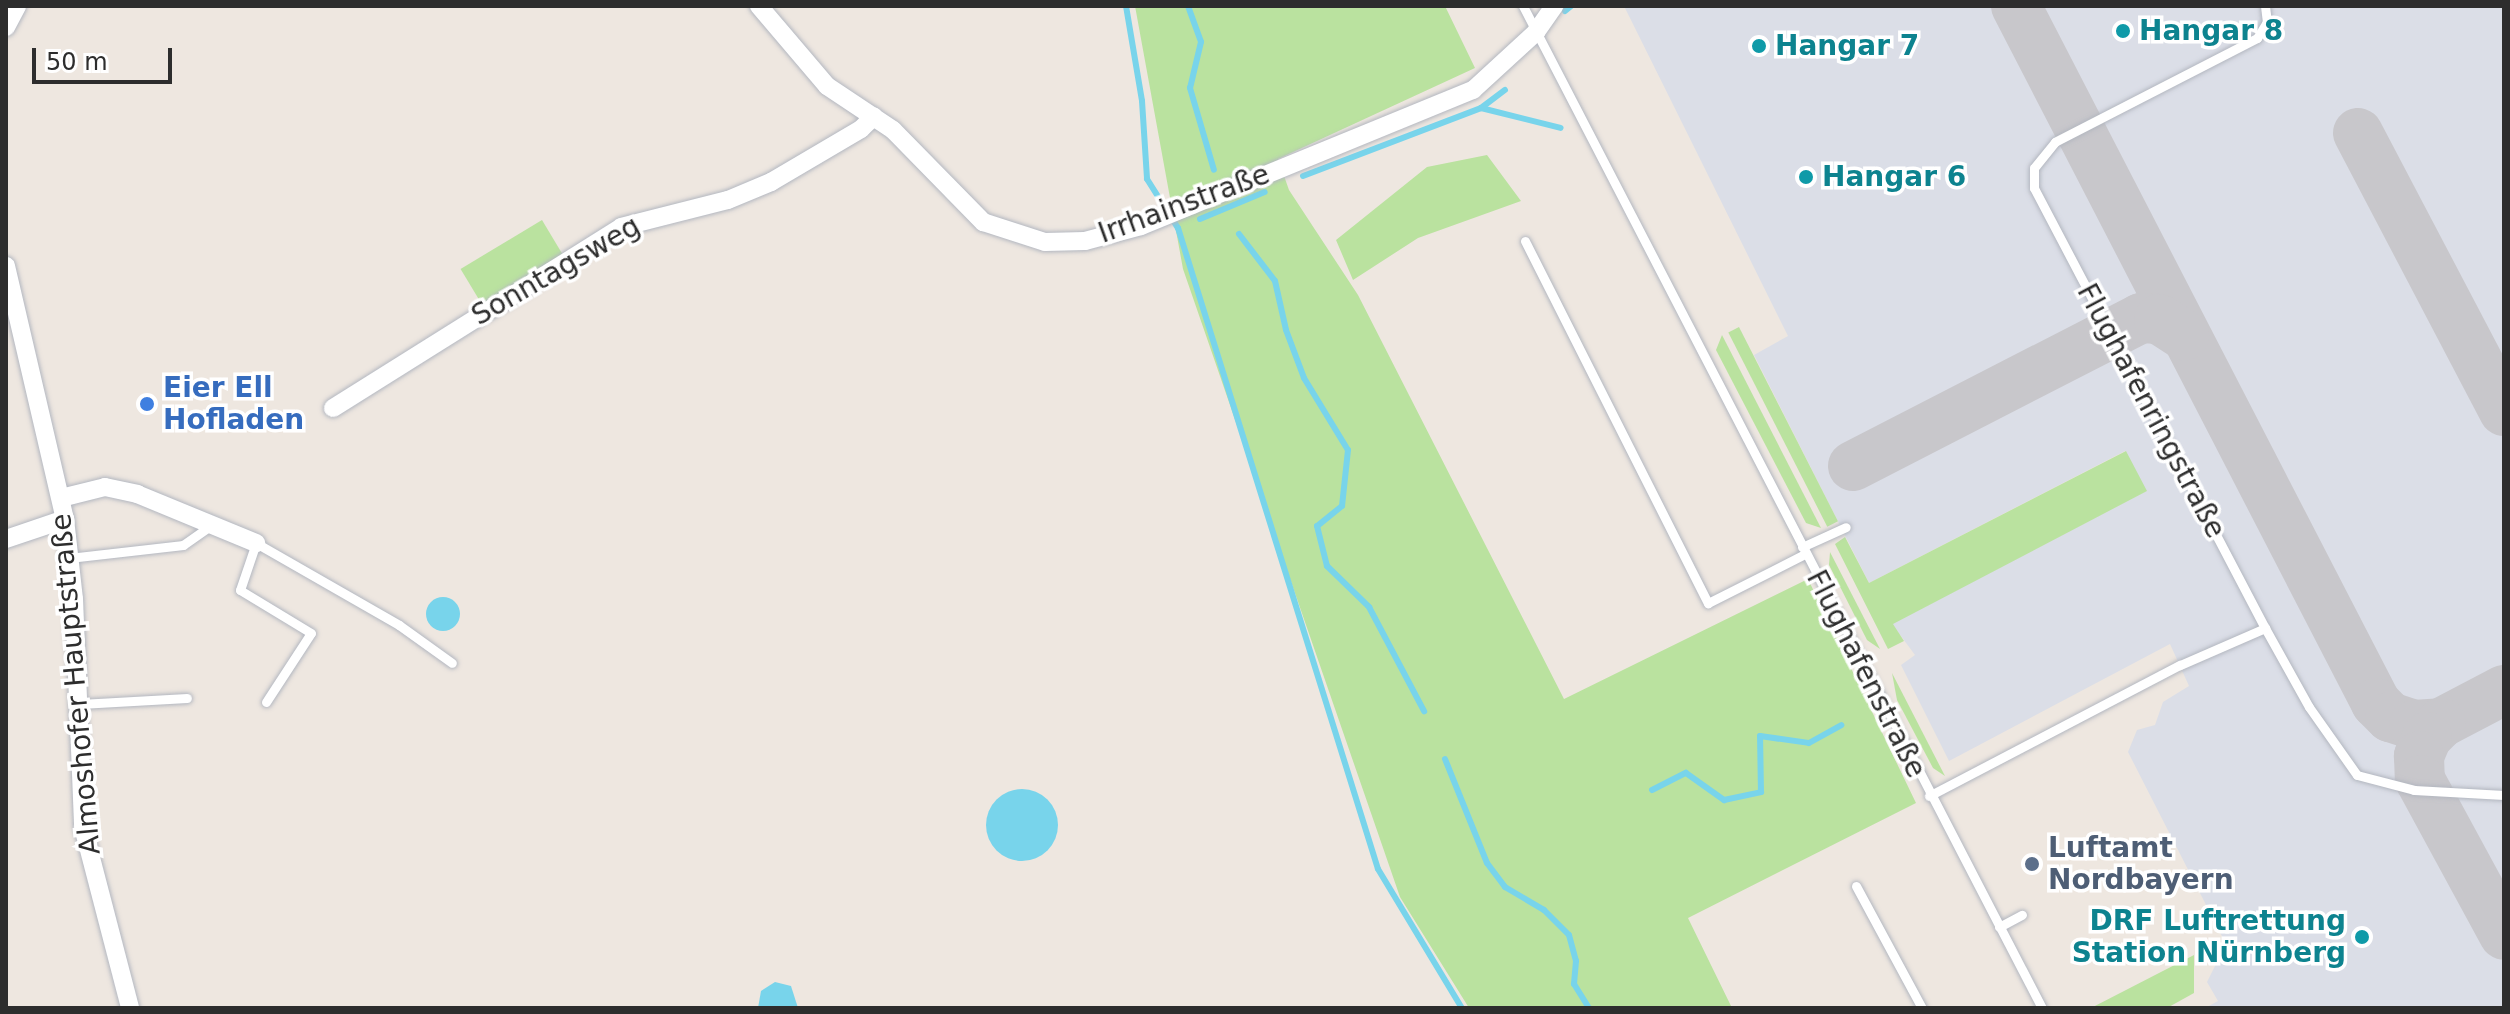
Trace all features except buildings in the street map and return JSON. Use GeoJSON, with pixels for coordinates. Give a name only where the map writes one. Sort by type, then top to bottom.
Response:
{"type":"FeatureCollection","features":[{"type":"Feature","properties":{"kind":"street"},"geometry":{"type":"LineString","coordinates":[[6,27],[17,6]]}},
{"type":"Feature","properties":{"kind":"street","name":"Irrhainstraße"},"geometry":{"type":"LineString","coordinates":[[759,6],[827,86],[874,116],[983,222],[1045,242],[1085,241],[1155,220],[1473,90],[1536,32],[1554,6]]}},
{"type":"Feature","properties":{"kind":"street","name":"Sonntagsweg"},"geometry":{"type":"LineString","coordinates":[[333,408],[621,227],[728,200],[771,182],[861,129],[874,116]]}},
{"type":"Feature","properties":{"kind":"street","name":"Almoshofer Hauptstraße"},"geometry":{"type":"LineString","coordinates":[[6,266],[65,519],[80,704],[83,827],[130,1008]]}},
{"type":"Feature","properties":{"kind":"street"},"geometry":{"type":"LineString","coordinates":[[61,498],[105,487],[215,522],[256,543]]}},
{"type":"Feature","properties":{"kind":"street"},"geometry":{"type":"LineString","coordinates":[[6,539],[65,519]]}},
{"type":"Feature","properties":{"kind":"lane","name":"Flughafenstraße"},"geometry":{"type":"LineString","coordinates":[[1523,6],[1697,336],[1929,796],[2042,1008]]}},
{"type":"Feature","properties":{"kind":"lane","name":"Flughafenringstraße"},"geometry":{"type":"LineString","coordinates":[[2265,6],[2267,22],[2257,38],[2055,142],[2034,168],[2034,188],[2265,628],[2309,707],[2357,775],[2414,790],[2504,795]]}},
{"type":"Feature","properties":{"kind":"lane"},"geometry":{"type":"LineString","coordinates":[[1525,241],[1708,603],[1846,527]]}},
{"type":"Feature","properties":{"kind":"lane"},"geometry":{"type":"LineString","coordinates":[[69,558],[183,545],[204,535],[215,522]]}},
{"type":"Feature","properties":{"kind":"lane"},"geometry":{"type":"LineString","coordinates":[[266,702],[311,633],[240,590],[256,543],[399,625],[452,663]]}},
{"type":"Feature","properties":{"kind":"lane"},"geometry":{"type":"LineString","coordinates":[[1929,796],[2180,665],[2265,628]]}},
{"type":"Feature","properties":{"kind":"lane"},"geometry":{"type":"LineString","coordinates":[[80,704],[187,698]]}},
{"type":"Feature","properties":{"kind":"lane"},"geometry":{"type":"LineString","coordinates":[[1856,886],[1922,1008]]}},
{"type":"Feature","properties":{"kind":"lane"},"geometry":{"type":"LineString","coordinates":[[1999,927],[2022,915]]}},
{"type":"Feature","properties":{"kind":"shaded area"},"geometry":{"type":"Polygon","coordinates":[[[1624,6],[2504,6],[2504,1008],[2205,1008],[2218,1001],[2207,982],[2226,944],[2128,752],[2137,730],[2155,725],[2163,702],[2189,686],[2170,644],[1949,761],[1901,665],[1915,655],[1892,624],[2146,491],[2125,451],[1869,583],[1754,355],[1788,336],[1624,6]]]}},
{"type":"Feature","properties":{"kind":"green space"},"geometry":{"type":"Polygon","coordinates":[[[1135,6],[1445,6],[1475,68],[1278,159],[1289,190],[1358,295],[1564,699],[1808,579],[1916,803],[1688,918],[1732,1008],[1469,1008],[1400,897],[1183,269],[1135,6]]]}},
{"type":"Feature","properties":{"kind":"green space"},"geometry":{"type":"Polygon","coordinates":[[[1487,155],[1521,201],[1418,238],[1353,280],[1336,240],[1427,167],[1487,155]]]}},
{"type":"Feature","properties":{"kind":"green space"},"geometry":{"type":"Polygon","coordinates":[[[542,220],[563,255],[482,304],[461,269],[542,220]]]}},
{"type":"Feature","properties":{"kind":"green space"},"geometry":{"type":"Polygon","coordinates":[[[1739,327],[1838,521],[1827,527],[1728,332],[1739,327]]]}},
{"type":"Feature","properties":{"kind":"green space"},"geometry":{"type":"Polygon","coordinates":[[[1722,335],[1821,528],[1806,523],[1716,350],[1722,335]]]}},
{"type":"Feature","properties":{"kind":"green space"},"geometry":{"type":"Polygon","coordinates":[[[2126,451],[2147,491],[1893,624],[1904,641],[1888,649],[1835,544],[1845,537],[1869,583],[2126,451]]]}},
{"type":"Feature","properties":{"kind":"green space"},"geometry":{"type":"Polygon","coordinates":[[[1830,552],[1880,649],[1867,640],[1829,565],[1830,552]]]}},
{"type":"Feature","properties":{"kind":"green space"},"geometry":{"type":"Polygon","coordinates":[[[1892,673],[1945,776],[1933,768],[1897,700],[1892,673]]]}},
{"type":"Feature","properties":{"kind":"green space"},"geometry":{"type":"Polygon","coordinates":[[[2194,955],[2194,993],[2167,1008],[2091,1008],[2194,955]]]}},
{"type":"Feature","properties":{"kind":"water"},"geometry":{"type":"Polygon","coordinates":[[[443,597],[455,602],[460,614],[455,626],[443,631],[431,626],[426,614],[431,602],[443,597]]]}},
{"type":"Feature","properties":{"kind":"water"},"geometry":{"type":"Polygon","coordinates":[[[1022,789],[1042,795],[1052,805],[1058,825],[1052,845],[1042,855],[1022,861],[1002,855],[992,845],[986,825],[992,805],[1002,795],[1022,789]]]}},
{"type":"Feature","properties":{"kind":"water"},"geometry":{"type":"Polygon","coordinates":[[[775,982],[791,986],[798,1008],[758,1008],[761,991],[775,982]]]}},
{"type":"Feature","properties":{"kind":"waterway"},"geometry":{"type":"LineString","coordinates":[[1126,6],[1142,101],[1147,179],[1178,228],[1378,869],[1462,1008]]}},
{"type":"Feature","properties":{"kind":"waterway"},"geometry":{"type":"LineString","coordinates":[[1188,6],[1201,42],[1190,88],[1214,170]]}},
{"type":"Feature","properties":{"kind":"waterway"},"geometry":{"type":"LineString","coordinates":[[1565,11],[1571,6]]}},
{"type":"Feature","properties":{"kind":"waterway"},"geometry":{"type":"LineString","coordinates":[[1481,108],[1505,90]]}},
{"type":"Feature","properties":{"kind":"waterway"},"geometry":{"type":"LineString","coordinates":[[1303,176],[1481,108],[1561,128]]}},
{"type":"Feature","properties":{"kind":"waterway"},"geometry":{"type":"LineString","coordinates":[[1200,219],[1265,192]]}},
{"type":"Feature","properties":{"kind":"waterway"},"geometry":{"type":"LineString","coordinates":[[1239,234],[1275,281],[1286,330],[1304,378],[1348,450],[1342,506],[1317,526],[1327,566],[1369,607],[1424,711]]}},
{"type":"Feature","properties":{"kind":"waterway"},"geometry":{"type":"LineString","coordinates":[[1652,790],[1686,773],[1724,800],[1761,792],[1760,736],[1809,743],[1841,725]]}},
{"type":"Feature","properties":{"kind":"waterway"},"geometry":{"type":"LineString","coordinates":[[1445,759],[1487,863],[1505,887],[1544,910],[1569,935],[1576,961],[1574,984],[1589,1008]]}},
{"type":"Feature","properties":{"kind":"taxiway"},"geometry":{"type":"LineString","coordinates":[[2016,6],[2376,703],[2390,717],[2414,725],[2441,723]]}},
{"type":"Feature","properties":{"kind":"taxiway"},"geometry":{"type":"LineString","coordinates":[[2358,133],[2504,411]]}},
{"type":"Feature","properties":{"kind":"taxiway"},"geometry":{"type":"LineString","coordinates":[[1853,466],[2141,318],[2159,319],[2184,335]]}},
{"type":"Feature","properties":{"kind":"taxiway"},"geometry":{"type":"LineString","coordinates":[[2504,690],[2441,723],[2427,737],[2419,756],[2420,780],[2504,935]]}},
{"type":"Feature","properties":{"kind":"place","name":"Hangar 8"},"geometry":{"type":"Point","coordinates":[2123,31]}},
{"type":"Feature","properties":{"kind":"place","name":"Hangar 7"},"geometry":{"type":"Point","coordinates":[1759,46]}},
{"type":"Feature","properties":{"kind":"place","name":"Hangar 6"},"geometry":{"type":"Point","coordinates":[1806,177]}},
{"type":"Feature","properties":{"kind":"place","name":"Eier Ell Hofladen"},"geometry":{"type":"Point","coordinates":[147,404]}},
{"type":"Feature","properties":{"kind":"place","name":"Luftamt Nordbayern"},"geometry":{"type":"Point","coordinates":[2032,864]}},
{"type":"Feature","properties":{"kind":"place","name":"DRF Luftrettung Station Nürnberg"},"geometry":{"type":"Point","coordinates":[2362,937]}}]}
